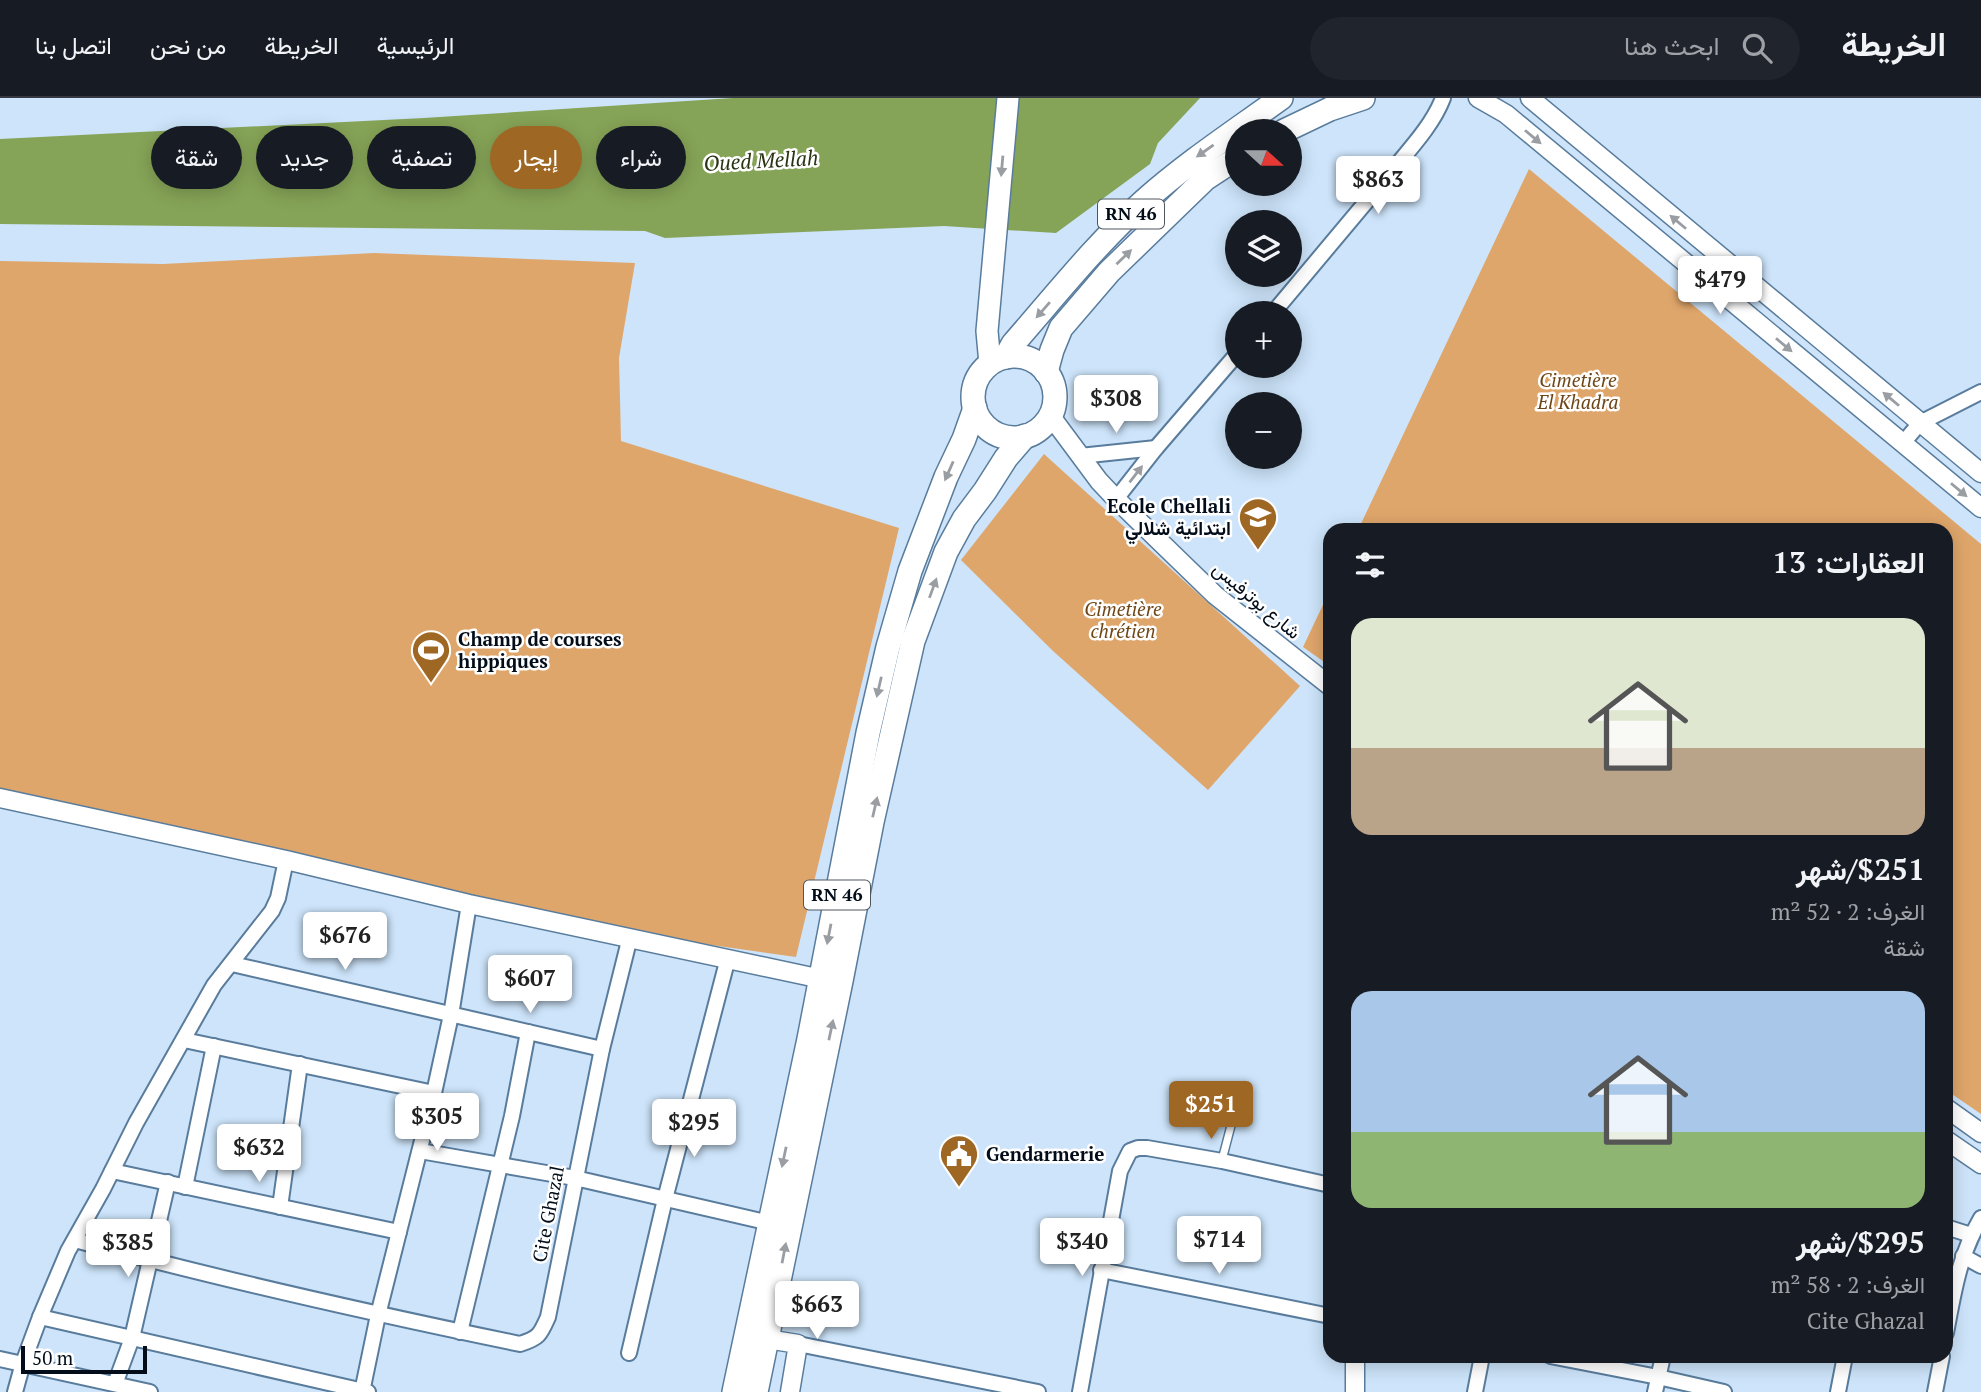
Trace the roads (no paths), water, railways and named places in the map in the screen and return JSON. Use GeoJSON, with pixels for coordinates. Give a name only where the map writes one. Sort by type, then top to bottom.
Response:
{"type":"FeatureCollection","features":[{"type":"Feature","properties":{"kind":"highway","name":"RN 46"},"geometry":{"type":"LineString","coordinates":[[998,360],[1080,267],[1141,204],[1191,161],[1281,98]]}},
{"type":"Feature","properties":{"kind":"highway"},"geometry":{"type":"LineString","coordinates":[[1302,123],[1363,98]]}},
{"type":"Feature","properties":{"kind":"highway","name":"RN 46"},"geometry":{"type":"LineString","coordinates":[[1046,372],[1061,328],[1109,272],[1205,179],[1225,166]]}},
{"type":"Feature","properties":{"kind":"highway"},"geometry":{"type":"LineString","coordinates":[[1017,356],[1038,364],[1046,372],[1052,382],[1054,404],[1051,415],[1035,432],[1014,438],[1000,436],[980,420],[973,396],[975,383],[981,372],[998,360],[1017,356]]}},
{"type":"Feature","properties":{"kind":"highway","name":"RN 46"},"geometry":{"type":"LineString","coordinates":[[755,1392],[767,1339],[831,980],[868,733],[888,647],[910,571],[975,408]]}},
{"type":"Feature","properties":{"kind":"highway","name":"RN 46"},"geometry":{"type":"LineString","coordinates":[[734,1392],[770,1223],[872,822],[913,641],[946,552],[964,519],[1006,458],[1025,436]]}},
{"type":"Feature","properties":{"kind":"main road"},"geometry":{"type":"LineString","coordinates":[[998,360],[987,331],[1008,98]]}},
{"type":"Feature","properties":{"kind":"street"},"geometry":{"type":"LineString","coordinates":[[1283,301],[1397,164],[1430,122],[1443,98]]}},
{"type":"Feature","properties":{"kind":"street"},"geometry":{"type":"LineString","coordinates":[[1478,98],[1506,114],[1981,508]]}},
{"type":"Feature","properties":{"kind":"street"},"geometry":{"type":"LineString","coordinates":[[1530,98],[1979,470]]}},
{"type":"Feature","properties":{"kind":"street"},"geometry":{"type":"LineString","coordinates":[[1116,499],[1225,368]]}},
{"type":"Feature","properties":{"kind":"street"},"geometry":{"type":"LineString","coordinates":[[1903,443],[1920,423],[1981,392]]}},
{"type":"Feature","properties":{"kind":"street","name":"شارع بوترفيس"},"geometry":{"type":"LineString","coordinates":[[1051,415],[1080,456],[1116,499],[1215,595],[1323,680]]}},
{"type":"Feature","properties":{"kind":"street"},"geometry":{"type":"LineString","coordinates":[[1080,456],[1156,448]]}},
{"type":"Feature","properties":{"kind":"street"},"geometry":{"type":"LineString","coordinates":[[0,798],[286,860],[469,904],[831,980]]}},
{"type":"Feature","properties":{"kind":"street"},"geometry":{"type":"LineString","coordinates":[[15,1392],[40,1317],[75,1240],[136,1123],[214,985],[272,911],[278,898],[286,860]]}},
{"type":"Feature","properties":{"kind":"street"},"geometry":{"type":"LineString","coordinates":[[40,1317],[364,1391],[378,1315],[451,1015],[469,904]]}},
{"type":"Feature","properties":{"kind":"street","name":"Cite Ghazal"},"geometry":{"type":"LineString","coordinates":[[75,1240],[151,1261],[378,1315],[520,1344],[533,1340],[541,1334],[548,1317],[602,1049],[630,937]]}},
{"type":"Feature","properties":{"kind":"street"},"geometry":{"type":"LineString","coordinates":[[629,1353],[728,958]]}},
{"type":"Feature","properties":{"kind":"street"},"geometry":{"type":"LineString","coordinates":[[232,964],[602,1049]]}},
{"type":"Feature","properties":{"kind":"street"},"geometry":{"type":"LineString","coordinates":[[460,1332],[512,1116],[528,1032]]}},
{"type":"Feature","properties":{"kind":"street"},"geometry":{"type":"LineString","coordinates":[[184,1040],[434,1093]]}},
{"type":"Feature","properties":{"kind":"street"},"geometry":{"type":"LineString","coordinates":[[185,1187],[214,1046]]}},
{"type":"Feature","properties":{"kind":"street"},"geometry":{"type":"LineString","coordinates":[[280,1207],[300,1065]]}},
{"type":"Feature","properties":{"kind":"street"},"geometry":{"type":"LineString","coordinates":[[1953,1113],[1981,1133]]}},
{"type":"Feature","properties":{"kind":"street"},"geometry":{"type":"LineString","coordinates":[[1953,1145],[1981,1164]]}},
{"type":"Feature","properties":{"kind":"street"},"geometry":{"type":"LineString","coordinates":[[1080,1392],[1120,1171],[1130,1151],[1147,1148],[1323,1183]]}},
{"type":"Feature","properties":{"kind":"street"},"geometry":{"type":"LineString","coordinates":[[420,1151],[575,1178],[770,1223]]}},
{"type":"Feature","properties":{"kind":"street"},"geometry":{"type":"LineString","coordinates":[[112,1171],[399,1232]]}},
{"type":"Feature","properties":{"kind":"street"},"geometry":{"type":"LineString","coordinates":[[115,1384],[132,1338],[168,1182]]}},
{"type":"Feature","properties":{"kind":"street"},"geometry":{"type":"LineString","coordinates":[[1953,1296],[1963,1256],[1981,1218]]}},
{"type":"Feature","properties":{"kind":"street"},"geometry":{"type":"LineString","coordinates":[[1953,1229],[1971,1235]]}},
{"type":"Feature","properties":{"kind":"street"},"geometry":{"type":"LineString","coordinates":[[1963,1256],[1981,1266]]}},
{"type":"Feature","properties":{"kind":"street"},"geometry":{"type":"LineString","coordinates":[[1101,1270],[1323,1315]]}},
{"type":"Feature","properties":{"kind":"street"},"geometry":{"type":"LineString","coordinates":[[767,1339],[1038,1392]]}},
{"type":"Feature","properties":{"kind":"street"},"geometry":{"type":"LineString","coordinates":[[790,1392],[798,1344]]}},
{"type":"Feature","properties":{"kind":"street"},"geometry":{"type":"LineString","coordinates":[[0,1359],[150,1392]]}},
{"type":"Feature","properties":{"kind":"street"},"geometry":{"type":"LineString","coordinates":[[1354,1363],[1355,1392]]}},
{"type":"Feature","properties":{"kind":"street"},"geometry":{"type":"LineString","coordinates":[[1475,1392],[1481,1363]]}},
{"type":"Feature","properties":{"kind":"street"},"geometry":{"type":"LineString","coordinates":[[1586,1363],[1724,1392]]}},
{"type":"Feature","properties":{"kind":"street"},"geometry":{"type":"LineString","coordinates":[[1655,1392],[1661,1363]]}},
{"type":"Feature","properties":{"kind":"street"},"geometry":{"type":"LineString","coordinates":[[1838,1392],[1844,1363]]}},
{"type":"Feature","properties":{"kind":"street"},"geometry":{"type":"LineString","coordinates":[[1935,1392],[1941,1363]]}},
{"type":"Feature","properties":{"kind":"lane"},"geometry":{"type":"LineString","coordinates":[[1222,1161],[1239,1095]]}},
{"type":"Feature","properties":{"kind":"water","name":"Oued Mellah"},"geometry":{"type":"Polygon","coordinates":[[[733,98],[1200,98],[1158,143],[1150,164],[1056,233],[944,226],[665,238],[645,231],[0,224],[0,139],[151,132],[151,189],[242,189],[242,127],[256,126],[256,189],[353,189],[353,126],[262,126],[733,98]]]}},
{"type":"Feature","properties":{"kind":"place","name":"Ecole Chellali ابتدائية شلالي"},"geometry":{"type":"Point","coordinates":[1258,551]}},
{"type":"Feature","properties":{"kind":"place","name":"Champ de courses hippiques"},"geometry":{"type":"Point","coordinates":[431,684]}},
{"type":"Feature","properties":{"kind":"place","name":"Gendarmerie"},"geometry":{"type":"Point","coordinates":[959,1188]}},
{"type":"Feature","properties":{"kind":"park label","name":"Cimetière El Khadra"},"geometry":{"type":"Point","coordinates":[1578,391]}},
{"type":"Feature","properties":{"kind":"park label","name":"Cimetière chrétien"},"geometry":{"type":"Point","coordinates":[1123,620]}}]}
